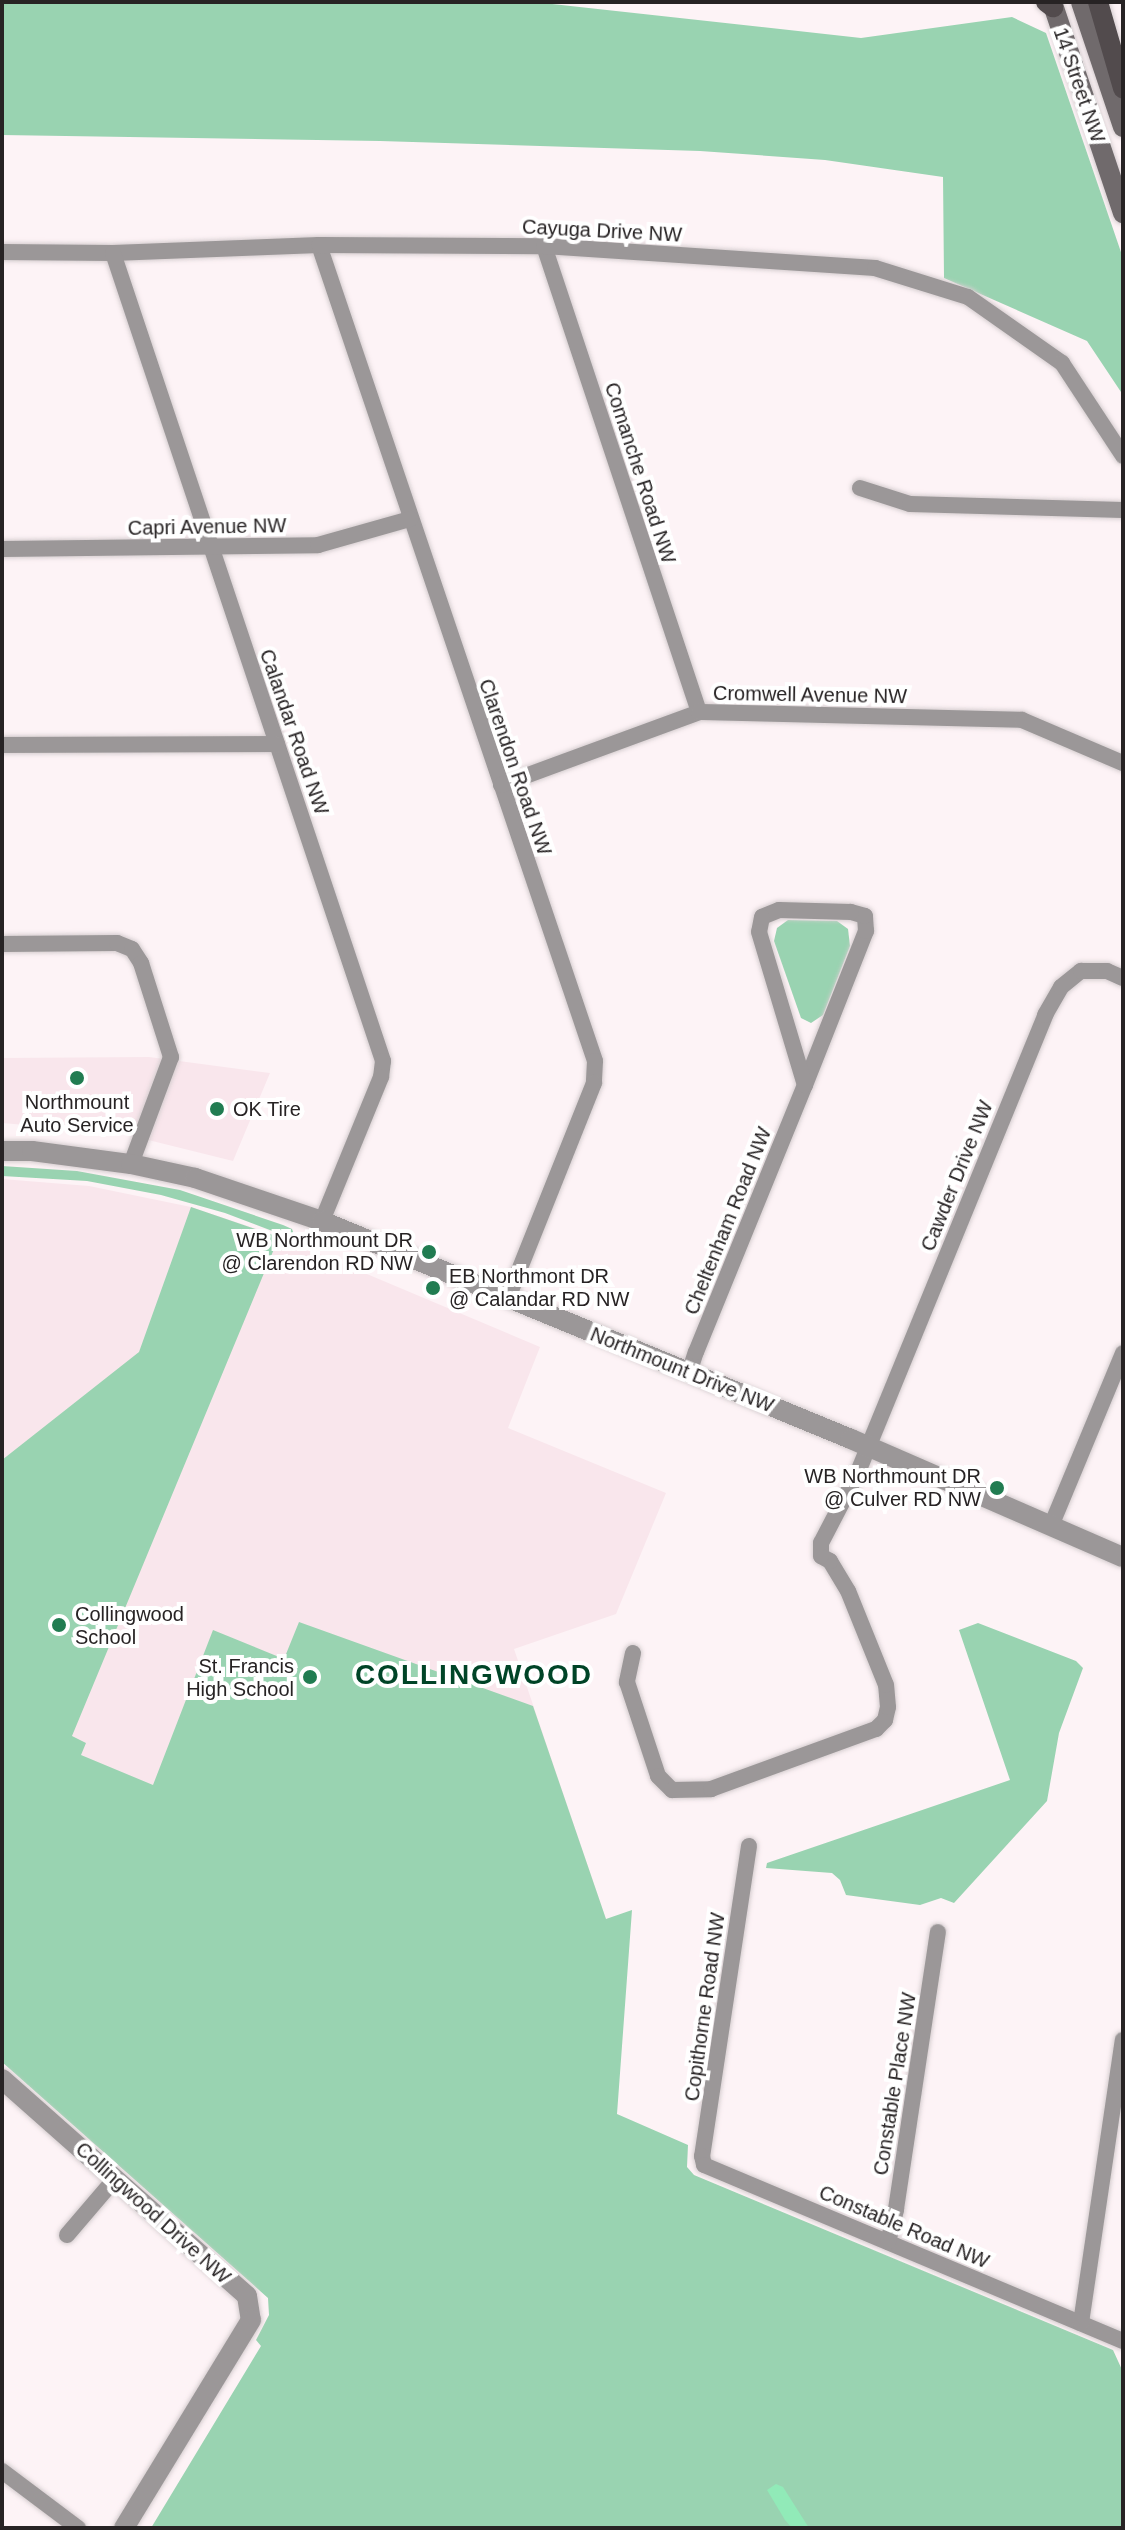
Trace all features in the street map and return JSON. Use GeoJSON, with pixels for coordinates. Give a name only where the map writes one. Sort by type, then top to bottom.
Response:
{"type":"FeatureCollection","features":[{"type":"Feature","properties":{"kind":"main road","name":"14 Street NW"},"geometry":{"type":"LineString","coordinates":[[1081,2],[1123,127]]}},
{"type":"Feature","properties":{"kind":"main road"},"geometry":{"type":"LineString","coordinates":[[1098,2],[1123,88]]}},
{"type":"Feature","properties":{"kind":"main road","name":"14 Street NW"},"geometry":{"type":"LineString","coordinates":[[1050,4],[1123,213]]}},
{"type":"Feature","properties":{"kind":"street","name":"Cayuga Drive NW"},"geometry":{"type":"LineString","coordinates":[[2,252],[113,253],[319,245],[544,246],[875,268],[968,297],[1062,363],[1123,456]]}},
{"type":"Feature","properties":{"kind":"street","name":"Clarendon Road NW"},"geometry":{"type":"LineString","coordinates":[[319,245],[595,1061],[594,1083],[508,1298]]}},
{"type":"Feature","properties":{"kind":"street","name":"Comanche Road NW"},"geometry":{"type":"LineString","coordinates":[[544,246],[699,712]]}},
{"type":"Feature","properties":{"kind":"street","name":"Calandar Road NW"},"geometry":{"type":"LineString","coordinates":[[113,253],[383,1061],[381,1077],[322,1221]]}},
{"type":"Feature","properties":{"kind":"street"},"geometry":{"type":"LineString","coordinates":[[860,488],[910,504],[1123,510]]}},
{"type":"Feature","properties":{"kind":"street","name":"Capri Avenue NW"},"geometry":{"type":"LineString","coordinates":[[2,549],[318,545],[410,519]]}},
{"type":"Feature","properties":{"kind":"street","name":"Cromwell Avenue NW"},"geometry":{"type":"LineString","coordinates":[[501,785],[699,712],[1022,720],[1123,763]]}},
{"type":"Feature","properties":{"kind":"street"},"geometry":{"type":"LineString","coordinates":[[2,745],[277,744]]}},
{"type":"Feature","properties":{"kind":"street","name":"Cheltenham Road NW"},"geometry":{"type":"LineString","coordinates":[[689,1373],[805,1085],[866,931],[865,916],[851,912],[779,910],[762,917],[759,932],[805,1085]]}},
{"type":"Feature","properties":{"kind":"street"},"geometry":{"type":"LineString","coordinates":[[2,944],[117,943],[132,949],[141,963],[171,1057],[131,1164]]}},
{"type":"Feature","properties":{"kind":"street","name":"Cawder Drive NW"},"geometry":{"type":"LineString","coordinates":[[868,1447],[1045,1015],[1061,987],[1081,971],[1107,971],[1123,978]]}},
{"type":"Feature","properties":{"kind":"street","name":"Northmount Drive NW"},"geometry":{"type":"LineString","coordinates":[[2,1151],[131,1164],[195,1178],[322,1221],[868,1447],[1123,1557]]}},
{"type":"Feature","properties":{"kind":"street"},"geometry":{"type":"LineString","coordinates":[[1051,1526],[1123,1353]]}},
{"type":"Feature","properties":{"kind":"street"},"geometry":{"type":"LineString","coordinates":[[633,1653],[627,1682],[658,1776],[672,1790],[711,1789],[876,1729],[885,1720],[888,1707],[886,1685],[848,1591],[830,1561],[821,1556],[821,1543],[868,1447]]}},
{"type":"Feature","properties":{"kind":"street","name":"Copithorne Road NW"},"geometry":{"type":"LineString","coordinates":[[710,2170],[702,2156],[749,1846]]}},
{"type":"Feature","properties":{"kind":"street","name":"Constable Place NW"},"geometry":{"type":"LineString","coordinates":[[888,2242],[896,2209],[938,1932]]}},
{"type":"Feature","properties":{"kind":"street"},"geometry":{"type":"LineString","coordinates":[[1081,2323],[1122,2048]]}},
{"type":"Feature","properties":{"kind":"street","name":"Collingwood Drive NW"},"geometry":{"type":"LineString","coordinates":[[2,2079],[247,2296],[251,2320],[124,2528]]}},
{"type":"Feature","properties":{"kind":"street","name":"Constable Road NW"},"geometry":{"type":"LineString","coordinates":[[710,2170],[1123,2341]]}},
{"type":"Feature","properties":{"kind":"street"},"geometry":{"type":"LineString","coordinates":[[67,2235],[114,2180]]}},
{"type":"Feature","properties":{"kind":"street"},"geometry":{"type":"LineString","coordinates":[[2,2471],[78,2528]]}},
{"type":"Feature","properties":{"kind":"shaded area"},"geometry":{"type":"Polygon","coordinates":[[[2,2],[534,2],[861,38],[1012,17],[1046,33],[1123,258],[1123,395],[1087,341],[944,278],[943,177],[825,160],[700,151],[380,141],[2,135],[2,2]]]}},
{"type":"Feature","properties":{"kind":"shaded area"},"geometry":{"type":"Polygon","coordinates":[[[788,920],[837,921],[848,929],[850,946],[823,1015],[811,1023],[801,1018],[774,941],[777,928],[788,920]]]}},
{"type":"Feature","properties":{"kind":"shaded area"},"geometry":{"type":"Polygon","coordinates":[[[149,1057],[270,1073],[233,1161],[120,1133],[2,1123],[2,1058],[149,1057]]]}},
{"type":"Feature","properties":{"kind":"shaded area"},"geometry":{"type":"Polygon","coordinates":[[[2,1166],[77,1171],[180,1190],[283,1225],[292,1229],[296,1240],[225,1213],[161,1195],[87,1181],[2,1176],[2,1166]]]}},
{"type":"Feature","properties":{"kind":"shaded area","name":"St. Francis High School"},"geometry":{"type":"Polygon","coordinates":[[[2,1179],[89,1186],[191,1207],[272,1234],[540,1347],[508,1428],[666,1493],[616,1614],[514,1649],[606,1919],[2,1869],[2,1179]]]}},
{"type":"Feature","properties":{"kind":"shaded area"},"geometry":{"type":"Polygon","coordinates":[[[191,1207],[279,1237],[72,1736],[86,1743],[81,1755],[153,1785],[213,1630],[284,1659],[299,1622],[533,1706],[606,1919],[632,1910],[617,2114],[688,2145],[687,2167],[694,2175],[1113,2350],[1123,2372],[1123,2528],[151,2528],[261,2346],[256,2340],[269,2315],[268,2298],[2,2062],[2,1460],[139,1352],[191,1207]]]}},
{"type":"Feature","properties":{"kind":"shaded area"},"geometry":{"type":"Polygon","coordinates":[[[978,1623],[1076,1661],[1083,1668],[1059,1733],[1047,1801],[954,1903],[941,1898],[920,1905],[846,1895],[840,1880],[832,1873],[766,1868],[767,1863],[1010,1780],[959,1630],[978,1623]]]}},
{"type":"Feature","properties":{"kind":"shaded area"},"geometry":{"type":"Polygon","coordinates":[[[776,2484],[783,2487],[809,2528],[792,2528],[785,2520],[767,2490],[776,2484]]]}},
{"type":"Feature","properties":{"kind":"place","name":"Northmount Auto Service"},"geometry":{"type":"Point","coordinates":[77,1078]}},
{"type":"Feature","properties":{"kind":"place","name":"OK Tire"},"geometry":{"type":"Point","coordinates":[217,1109]}},
{"type":"Feature","properties":{"kind":"place","name":"WB Northmount DR @ Clarendon RD NW"},"geometry":{"type":"Point","coordinates":[429,1252]}},
{"type":"Feature","properties":{"kind":"place","name":"EB Northmont DR @ Calandar RD NW"},"geometry":{"type":"Point","coordinates":[433,1288]}},
{"type":"Feature","properties":{"kind":"place","name":"WB Northmount DR @ Culver RD NW"},"geometry":{"type":"Point","coordinates":[997,1488]}},
{"type":"Feature","properties":{"kind":"place","name":"Collingwood School"},"geometry":{"type":"Point","coordinates":[59,1625]}},
{"type":"Feature","properties":{"kind":"place","name":"St. Francis High School"},"geometry":{"type":"Point","coordinates":[310,1677]}},
{"type":"Feature","properties":{"kind":"district","name":"COLLINGWOOD"},"geometry":{"type":"Point","coordinates":[474,1675]}}]}
